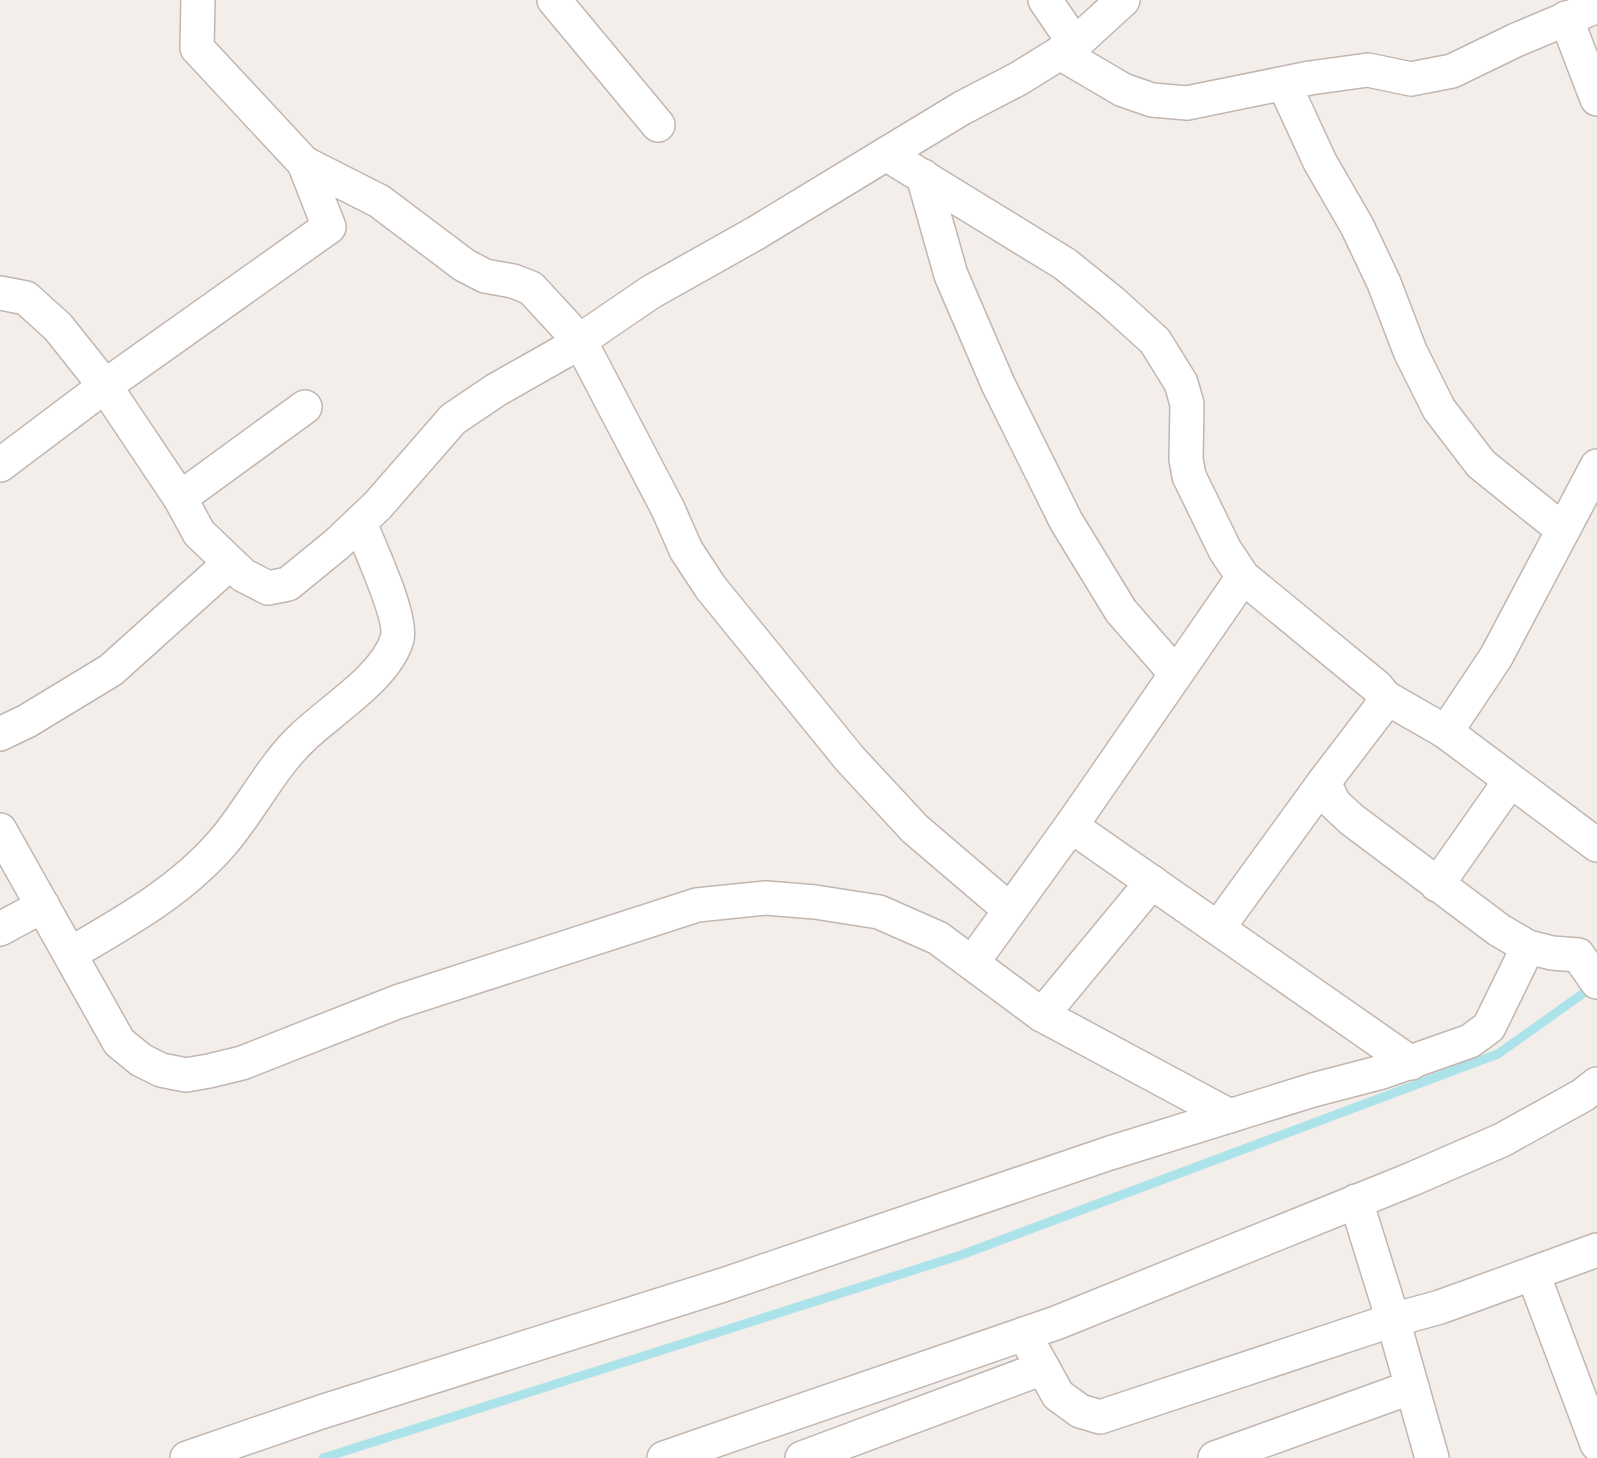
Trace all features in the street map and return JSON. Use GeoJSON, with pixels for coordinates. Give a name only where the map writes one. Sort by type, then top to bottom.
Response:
{"type":"FeatureCollection","features":[{"type":"Feature","properties":{"kind":"street"},"geometry":{"type":"LineString","coordinates":[[198,0],[197,48],[304,163],[379,201],[464,265],[485,276],[513,281],[531,288],[580,340],[668,509],[686,550],[711,588],[850,759],[915,829],[1010,910]]}},
{"type":"Feature","properties":{"kind":"street"},"geometry":{"type":"LineString","coordinates":[[554,0],[658,125]]}},
{"type":"Feature","properties":{"kind":"street"},"geometry":{"type":"LineString","coordinates":[[1045,0],[1067,48],[1123,90],[1152,100],[1187,103],[1368,70],[1411,79],[1452,71],[1597,6]]}},
{"type":"Feature","properties":{"kind":"street"},"geometry":{"type":"LineString","coordinates":[[0,293],[26,298],[58,327],[105,386],[180,498],[199,533],[243,575],[268,588],[288,584],[337,544],[378,506],[453,419],[496,390],[580,340],[651,292],[756,233],[1067,48],[1123,0]]}},
{"type":"Feature","properties":{"kind":"street"},"geometry":{"type":"LineString","coordinates":[[1566,18],[1597,99]]}},
{"type":"Feature","properties":{"kind":"street"},"geometry":{"type":"LineString","coordinates":[[1284,84],[1320,162],[1366,245],[1384,283],[1410,351],[1439,409],[1481,464],[1563,530]]}},
{"type":"Feature","properties":{"kind":"street"},"geometry":{"type":"LineString","coordinates":[[886,154],[1065,264],[1155,340],[1181,383],[1187,404],[1186,459],[1189,476],[1225,550],[1243,577],[1377,687],[1385,697],[1446,732],[1597,845]]}},
{"type":"Feature","properties":{"kind":"street"},"geometry":{"type":"LineString","coordinates":[[0,465],[105,386],[329,227],[304,163]]}},
{"type":"Feature","properties":{"kind":"street"},"geometry":{"type":"LineString","coordinates":[[923,176],[951,275],[998,384],[1066,521],[1121,611],[1176,674]]}},
{"type":"Feature","properties":{"kind":"street"},"geometry":{"type":"LineString","coordinates":[[180,498],[305,407]]}},
{"type":"Feature","properties":{"kind":"street"},"geometry":{"type":"LineString","coordinates":[[1446,732],[1496,657],[1597,466]]}},
{"type":"Feature","properties":{"kind":"street"},"geometry":{"type":"LineString","coordinates":[[70,954],[148,908],[201,867],[225,840],[270,774],[302,738],[365,684],[389,656],[398,637],[397,618],[360,523]]}},
{"type":"Feature","properties":{"kind":"street"},"geometry":{"type":"LineString","coordinates":[[0,734],[27,721],[111,670],[230,562]]}},
{"type":"Feature","properties":{"kind":"street"},"geometry":{"type":"LineString","coordinates":[[972,963],[1071,826],[1243,577]]}},
{"type":"Feature","properties":{"kind":"street"},"geometry":{"type":"LineString","coordinates":[[1218,928],[1324,782],[1380,710],[1385,697]]}},
{"type":"Feature","properties":{"kind":"street"},"geometry":{"type":"LineString","coordinates":[[1437,885],[1510,781]]}},
{"type":"Feature","properties":{"kind":"street"},"geometry":{"type":"LineString","coordinates":[[1324,782],[1334,803],[1437,885],[1499,930],[1528,947],[1589,961]]}},
{"type":"Feature","properties":{"kind":"street"},"geometry":{"type":"LineString","coordinates":[[1071,826],[1411,1063]]}},
{"type":"Feature","properties":{"kind":"street"},"geometry":{"type":"LineString","coordinates":[[0,830],[119,1042],[141,1060],[161,1070],[186,1075],[242,1063],[397,1002],[697,904],[766,898],[815,902],[879,912],[938,938],[1042,1016],[1230,1116]]}},
{"type":"Feature","properties":{"kind":"street"},"geometry":{"type":"LineString","coordinates":[[1042,1016],[1152,882]]}},
{"type":"Feature","properties":{"kind":"street"},"geometry":{"type":"LineString","coordinates":[[0,929],[43,906]]}},
{"type":"Feature","properties":{"kind":"street"},"geometry":{"type":"LineString","coordinates":[[187,1458],[321,1412],[723,1286],[1110,1153],[1313,1090],[1411,1063],[1470,1041],[1489,1028],[1528,947]]}},
{"type":"Feature","properties":{"kind":"street"},"geometry":{"type":"LineString","coordinates":[[664,1458],[1056,1323],[1502,1140],[1583,1095],[1597,1084]]}},
{"type":"Feature","properties":{"kind":"street"},"geometry":{"type":"LineString","coordinates":[[1356,1201],[1432,1458]]}},
{"type":"Feature","properties":{"kind":"street"},"geometry":{"type":"LineString","coordinates":[[1024,1334],[1058,1395],[1080,1411],[1100,1417],[1393,1320],[1440,1307],[1597,1250]]}},
{"type":"Feature","properties":{"kind":"street"},"geometry":{"type":"LineString","coordinates":[[1533,1274],[1597,1444]]}},
{"type":"Feature","properties":{"kind":"street"},"geometry":{"type":"LineString","coordinates":[[801,1458],[1043,1368]]}},
{"type":"Feature","properties":{"kind":"street"},"geometry":{"type":"LineString","coordinates":[[1215,1458],[1412,1387]]}},
{"type":"Feature","properties":{"kind":"waterway"},"geometry":{"type":"LineString","coordinates":[[323,1458],[961,1255],[1498,1054],[1595,985]]}}]}
